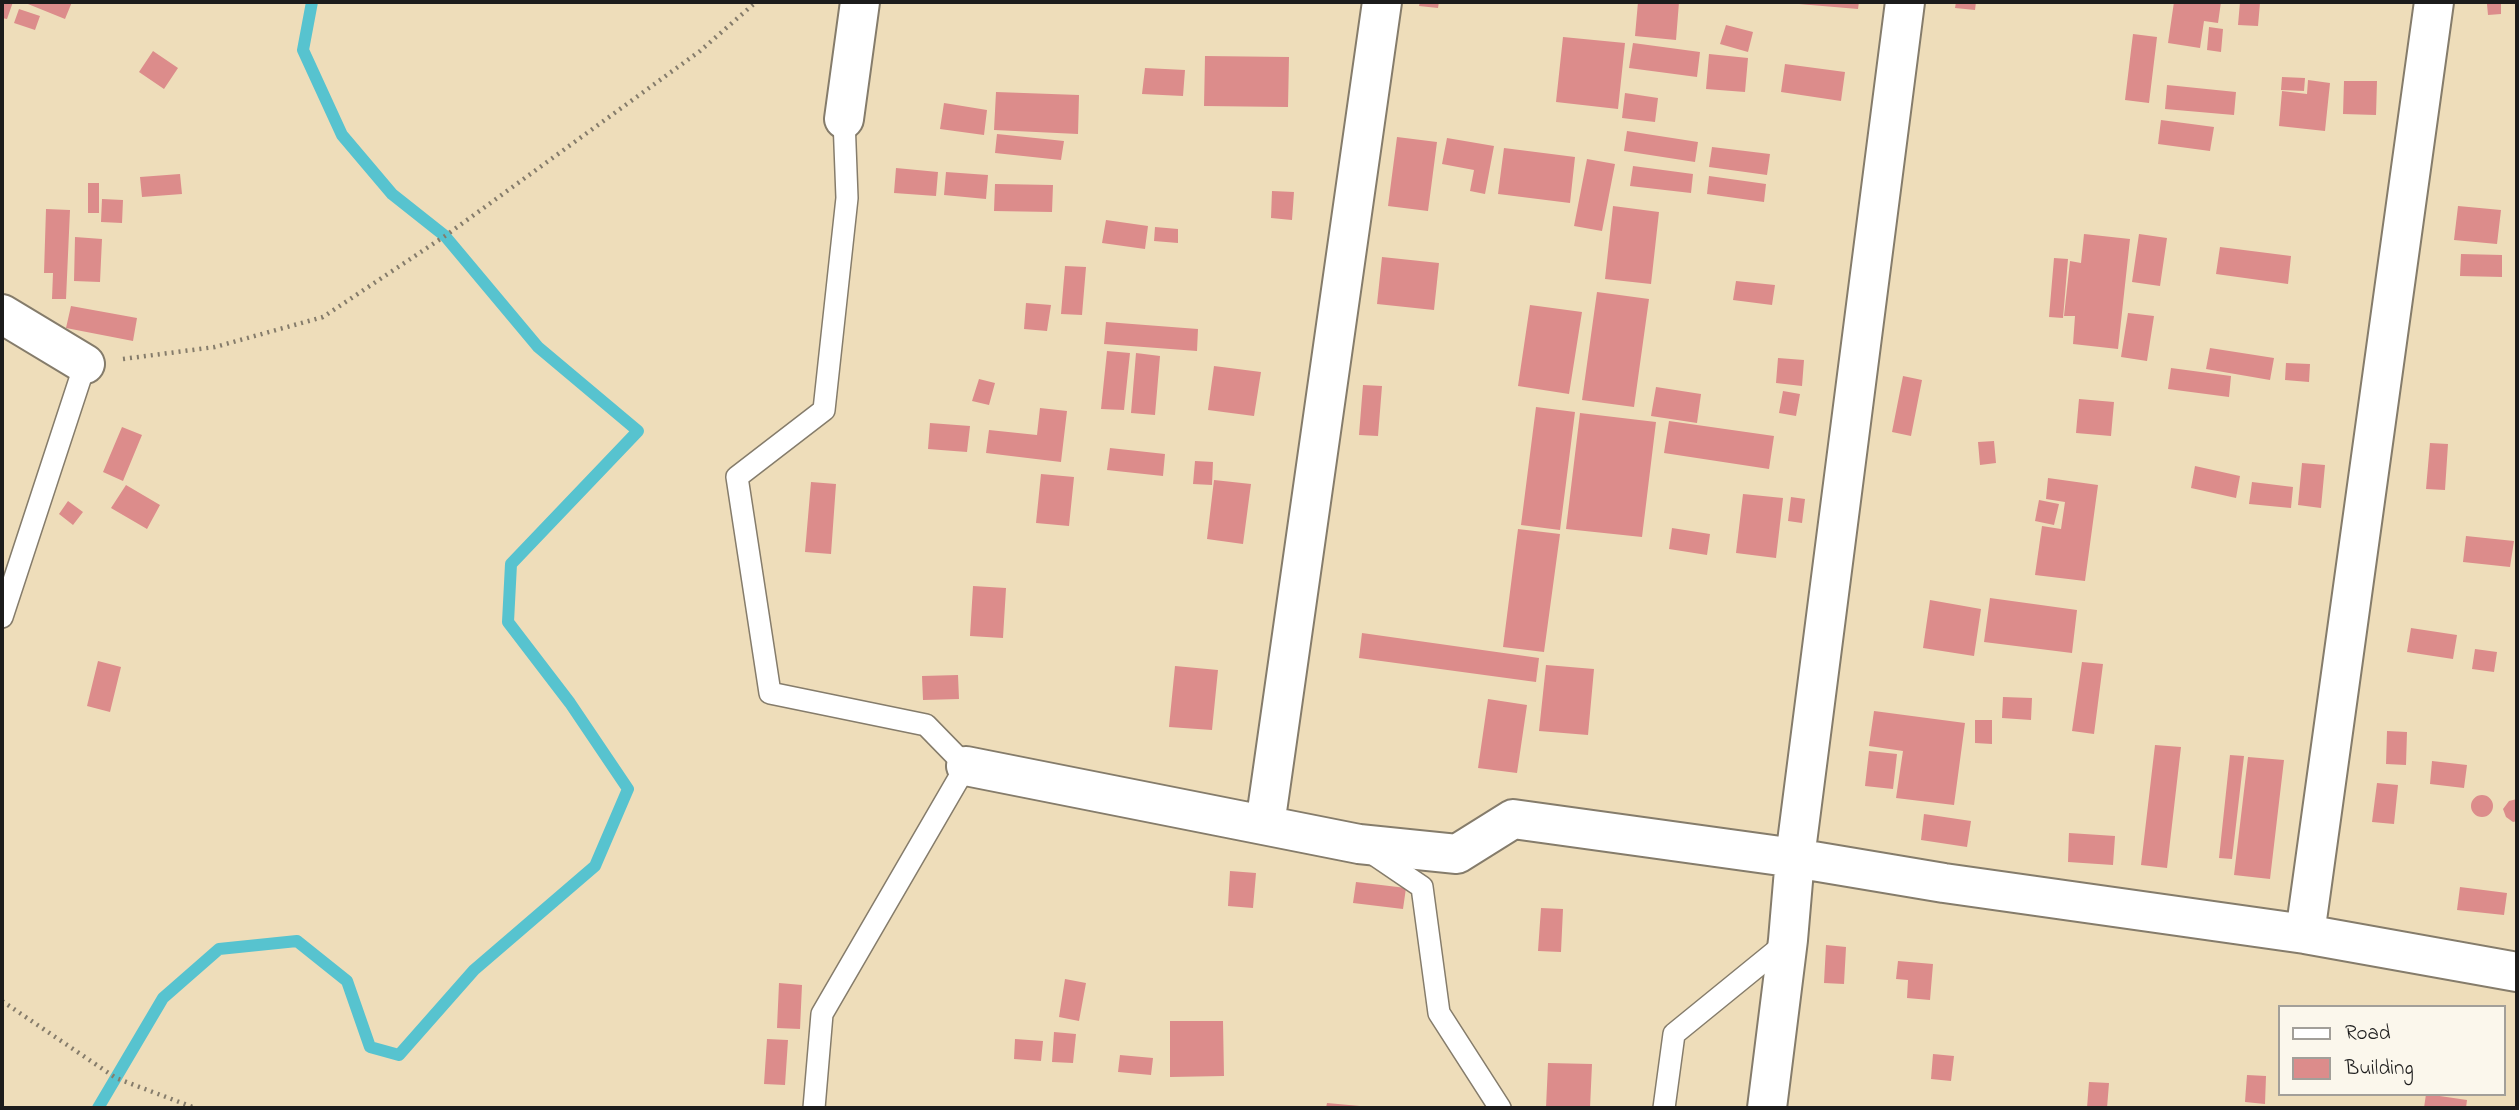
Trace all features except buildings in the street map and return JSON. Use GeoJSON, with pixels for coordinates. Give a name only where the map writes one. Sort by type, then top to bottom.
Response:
{"type":"FeatureCollection","features":[{"type":"Feature","properties":{"kind":"street"},"geometry":{"type":"LineString","coordinates":[[844,119],[860,2]]}},
{"type":"Feature","properties":{"kind":"street"},"geometry":{"type":"LineString","coordinates":[[1265,825],[1382,2]]}},
{"type":"Feature","properties":{"kind":"street"},"geometry":{"type":"LineString","coordinates":[[1766,1108],[1788,940],[1795,858],[1905,2]]}},
{"type":"Feature","properties":{"kind":"street"},"geometry":{"type":"LineString","coordinates":[[2305,934],[2434,2]]}},
{"type":"Feature","properties":{"kind":"street"},"geometry":{"type":"LineString","coordinates":[[2,314],[85,365]]}},
{"type":"Feature","properties":{"kind":"street"},"geometry":{"type":"LineString","coordinates":[[966,766],[1359,844],[1457,854],[1513,819],[2305,934],[2517,972]]}},
{"type":"Feature","properties":{"kind":"lane"},"geometry":{"type":"LineString","coordinates":[[814,1108],[821,1014],[966,766],[926,725],[770,693],[737,477],[824,411],[847,198],[844,119]]}},
{"type":"Feature","properties":{"kind":"lane"},"geometry":{"type":"LineString","coordinates":[[2,617],[9,578],[85,365]]}},
{"type":"Feature","properties":{"kind":"lane"},"geometry":{"type":"LineString","coordinates":[[1359,844],[1422,887],[1439,1013],[1500,1108]]}},
{"type":"Feature","properties":{"kind":"lane"},"geometry":{"type":"LineString","coordinates":[[1664,1108],[1674,1034],[1788,940]]}},
{"type":"Feature","properties":{"kind":"path"},"geometry":{"type":"LineString","coordinates":[[85,365],[215,347],[323,317],[444,236],[700,51],[755,2]]}},
{"type":"Feature","properties":{"kind":"path"},"geometry":{"type":"LineString","coordinates":[[2,1001],[116,1078],[195,1108]]}},
{"type":"Feature","properties":{"kind":"waterway"},"geometry":{"type":"LineString","coordinates":[[98,1108],[163,998],[219,949],[297,941],[347,981],[370,1047],[399,1055],[474,970],[595,866],[628,789],[570,703],[508,622],[511,564],[638,431],[538,347],[445,236],[392,194],[342,135],[303,50],[312,2]]}}]}
